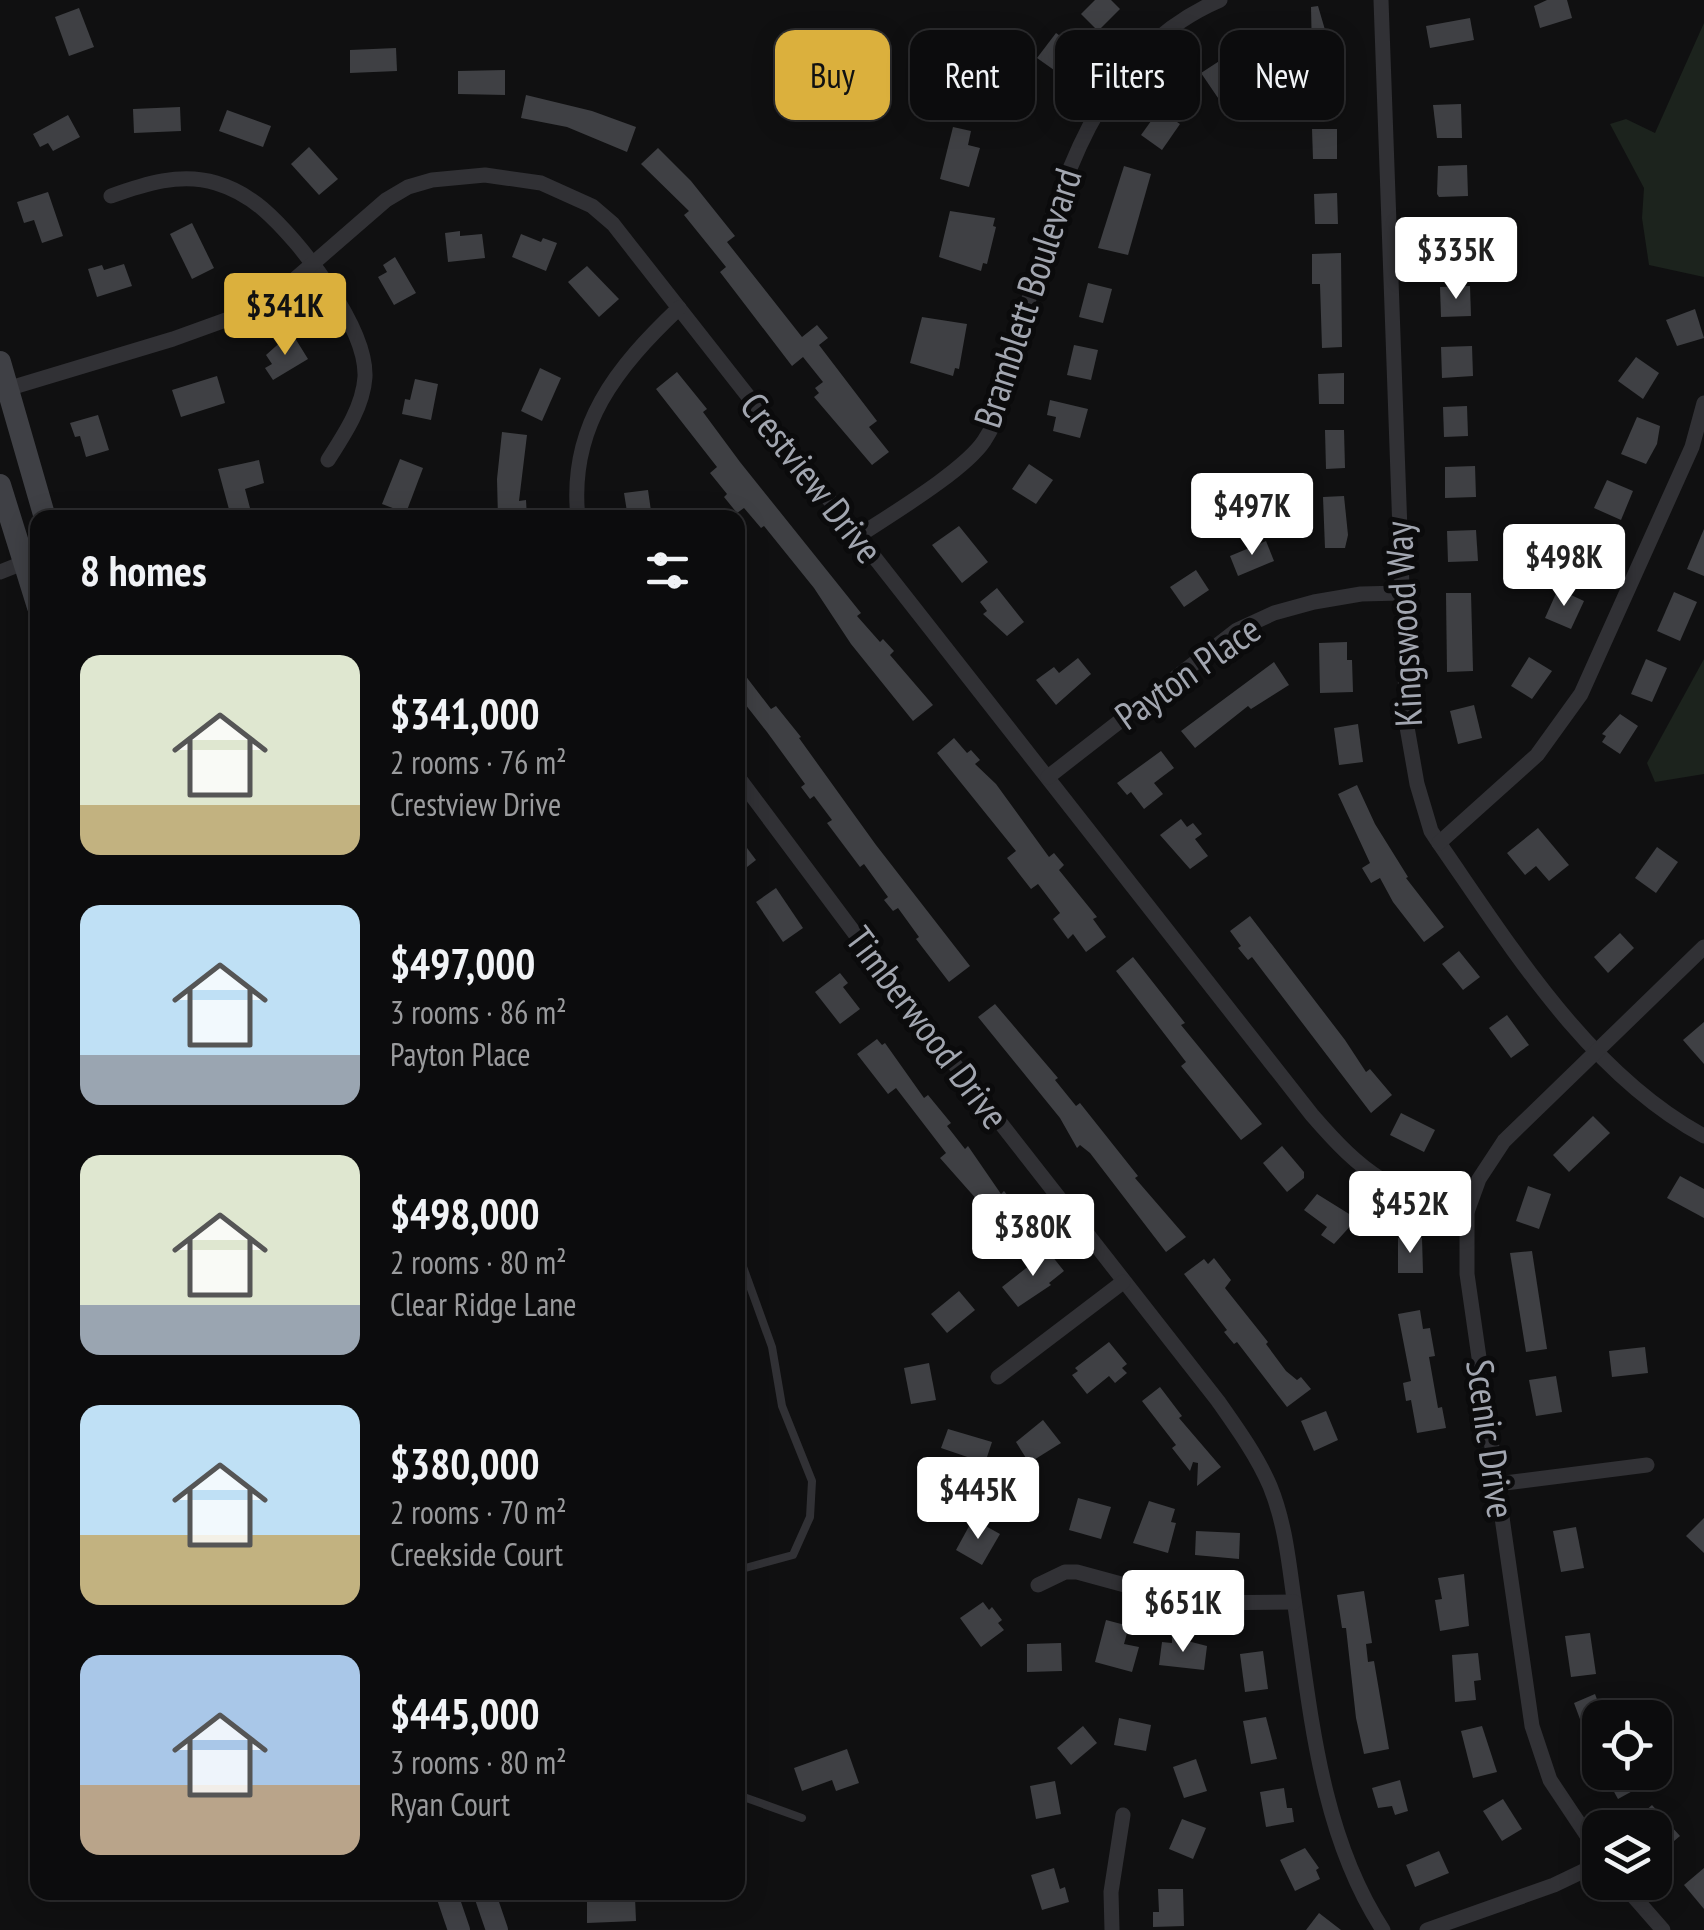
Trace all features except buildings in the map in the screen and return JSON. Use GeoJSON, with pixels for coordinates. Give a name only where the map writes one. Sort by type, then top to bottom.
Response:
{"type":"FeatureCollection","features":[{"type":"Feature","properties":{"kind":"main road"},"geometry":{"type":"LineString","coordinates":[[0,362],[4,390],[42,510]]}},
{"type":"Feature","properties":{"kind":"main road"},"geometry":{"type":"LineString","coordinates":[[0,485],[30,560]]}},
{"type":"Feature","properties":{"kind":"main road"},"geometry":{"type":"LineString","coordinates":[[449,1900],[459,1930]]}},
{"type":"Feature","properties":{"kind":"main road"},"geometry":{"type":"LineString","coordinates":[[487,1900],[497,1930]]}},
{"type":"Feature","properties":{"kind":"street","name":"Bramblett Boulevard"},"geometry":{"type":"LineString","coordinates":[[857,537],[966,460],[983,442],[1000,404],[1062,186],[1093,115],[1123,72],[1142,53],[1185,18],[1220,0]]}},
{"type":"Feature","properties":{"kind":"street","name":"Kingswood Way"},"geometry":{"type":"LineString","coordinates":[[1382,0],[1401,593],[1410,756],[1426,815],[1438,843],[1488,914],[1595,1050],[1650,1102],[1704,1136]]}},
{"type":"Feature","properties":{"kind":"street","name":"Crestview Drive"},"geometry":{"type":"LineString","coordinates":[[4,390],[221,323],[267,300],[312,265],[364,216],[408,186],[459,176],[514,176],[541,183],[592,206],[613,224],[1344,1152],[1362,1169],[1399,1190],[1466,1212]]}},
{"type":"Feature","properties":{"kind":"street"},"geometry":{"type":"LineString","coordinates":[[111,196],[146,184],[181,179],[216,183],[264,209],[312,265],[351,324],[364,356],[365,374],[358,408],[328,460]]}},
{"type":"Feature","properties":{"kind":"street"},"geometry":{"type":"LineString","coordinates":[[578,510],[577,478],[596,409],[632,356],[679,308]]}},
{"type":"Feature","properties":{"kind":"street"},"geometry":{"type":"LineString","coordinates":[[1438,843],[1537,755],[1580,694],[1692,447],[1704,403]]}},
{"type":"Feature","properties":{"kind":"street"},"geometry":{"type":"LineString","coordinates":[[0,572],[30,560]]}},
{"type":"Feature","properties":{"kind":"street","name":"Payton Place"},"geometry":{"type":"LineString","coordinates":[[1048,777],[1237,630],[1274,613],[1314,602],[1361,594],[1401,593]]}},
{"type":"Feature","properties":{"kind":"street","name":"Timberwood Drive"},"geometry":{"type":"LineString","coordinates":[[745,786],[1218,1401],[1255,1457],[1280,1518],[1329,1802],[1355,1874],[1383,1930]]}},
{"type":"Feature","properties":{"kind":"street","name":"Scenic Drive"},"geometry":{"type":"LineString","coordinates":[[1582,1830],[1564,1804],[1532,1726],[1469,1299],[1466,1212],[1479,1179],[1497,1150],[1704,947]]}},
{"type":"Feature","properties":{"kind":"street"},"geometry":{"type":"LineString","coordinates":[[998,1378],[1123,1282]]}},
{"type":"Feature","properties":{"kind":"street"},"geometry":{"type":"LineString","coordinates":[[1496,1484],[1647,1465]]}},
{"type":"Feature","properties":{"kind":"street"},"geometry":{"type":"LineString","coordinates":[[1038,1585],[1065,1572],[1078,1572],[1192,1603],[1294,1602]]}},
{"type":"Feature","properties":{"kind":"street"},"geometry":{"type":"LineString","coordinates":[[1112,1930],[1112,1892],[1123,1815]]}},
{"type":"Feature","properties":{"kind":"street"},"geometry":{"type":"LineString","coordinates":[[1427,1930],[1582,1872]]}},
{"type":"Feature","properties":{"kind":"street"},"geometry":{"type":"LineString","coordinates":[[1636,1900],[1662,1930]]}},
{"type":"Feature","properties":{"kind":"lane"},"geometry":{"type":"LineString","coordinates":[[745,1273],[772,1347],[782,1406],[812,1481],[812,1501],[803,1539],[792,1555],[745,1568]]}},
{"type":"Feature","properties":{"kind":"lane"},"geometry":{"type":"LineString","coordinates":[[745,1797],[802,1818]]}},
{"type":"Feature","properties":{"kind":"shaded area"},"geometry":{"type":"Polygon","coordinates":[[[1704,23],[1704,277],[1649,265],[1642,218],[1644,188],[1610,124],[1626,119],[1655,133],[1704,23]]]}},
{"type":"Feature","properties":{"kind":"shaded area"},"geometry":{"type":"Polygon","coordinates":[[[1704,659],[1704,774],[1655,782],[1647,763],[1704,659]]]}}]}
